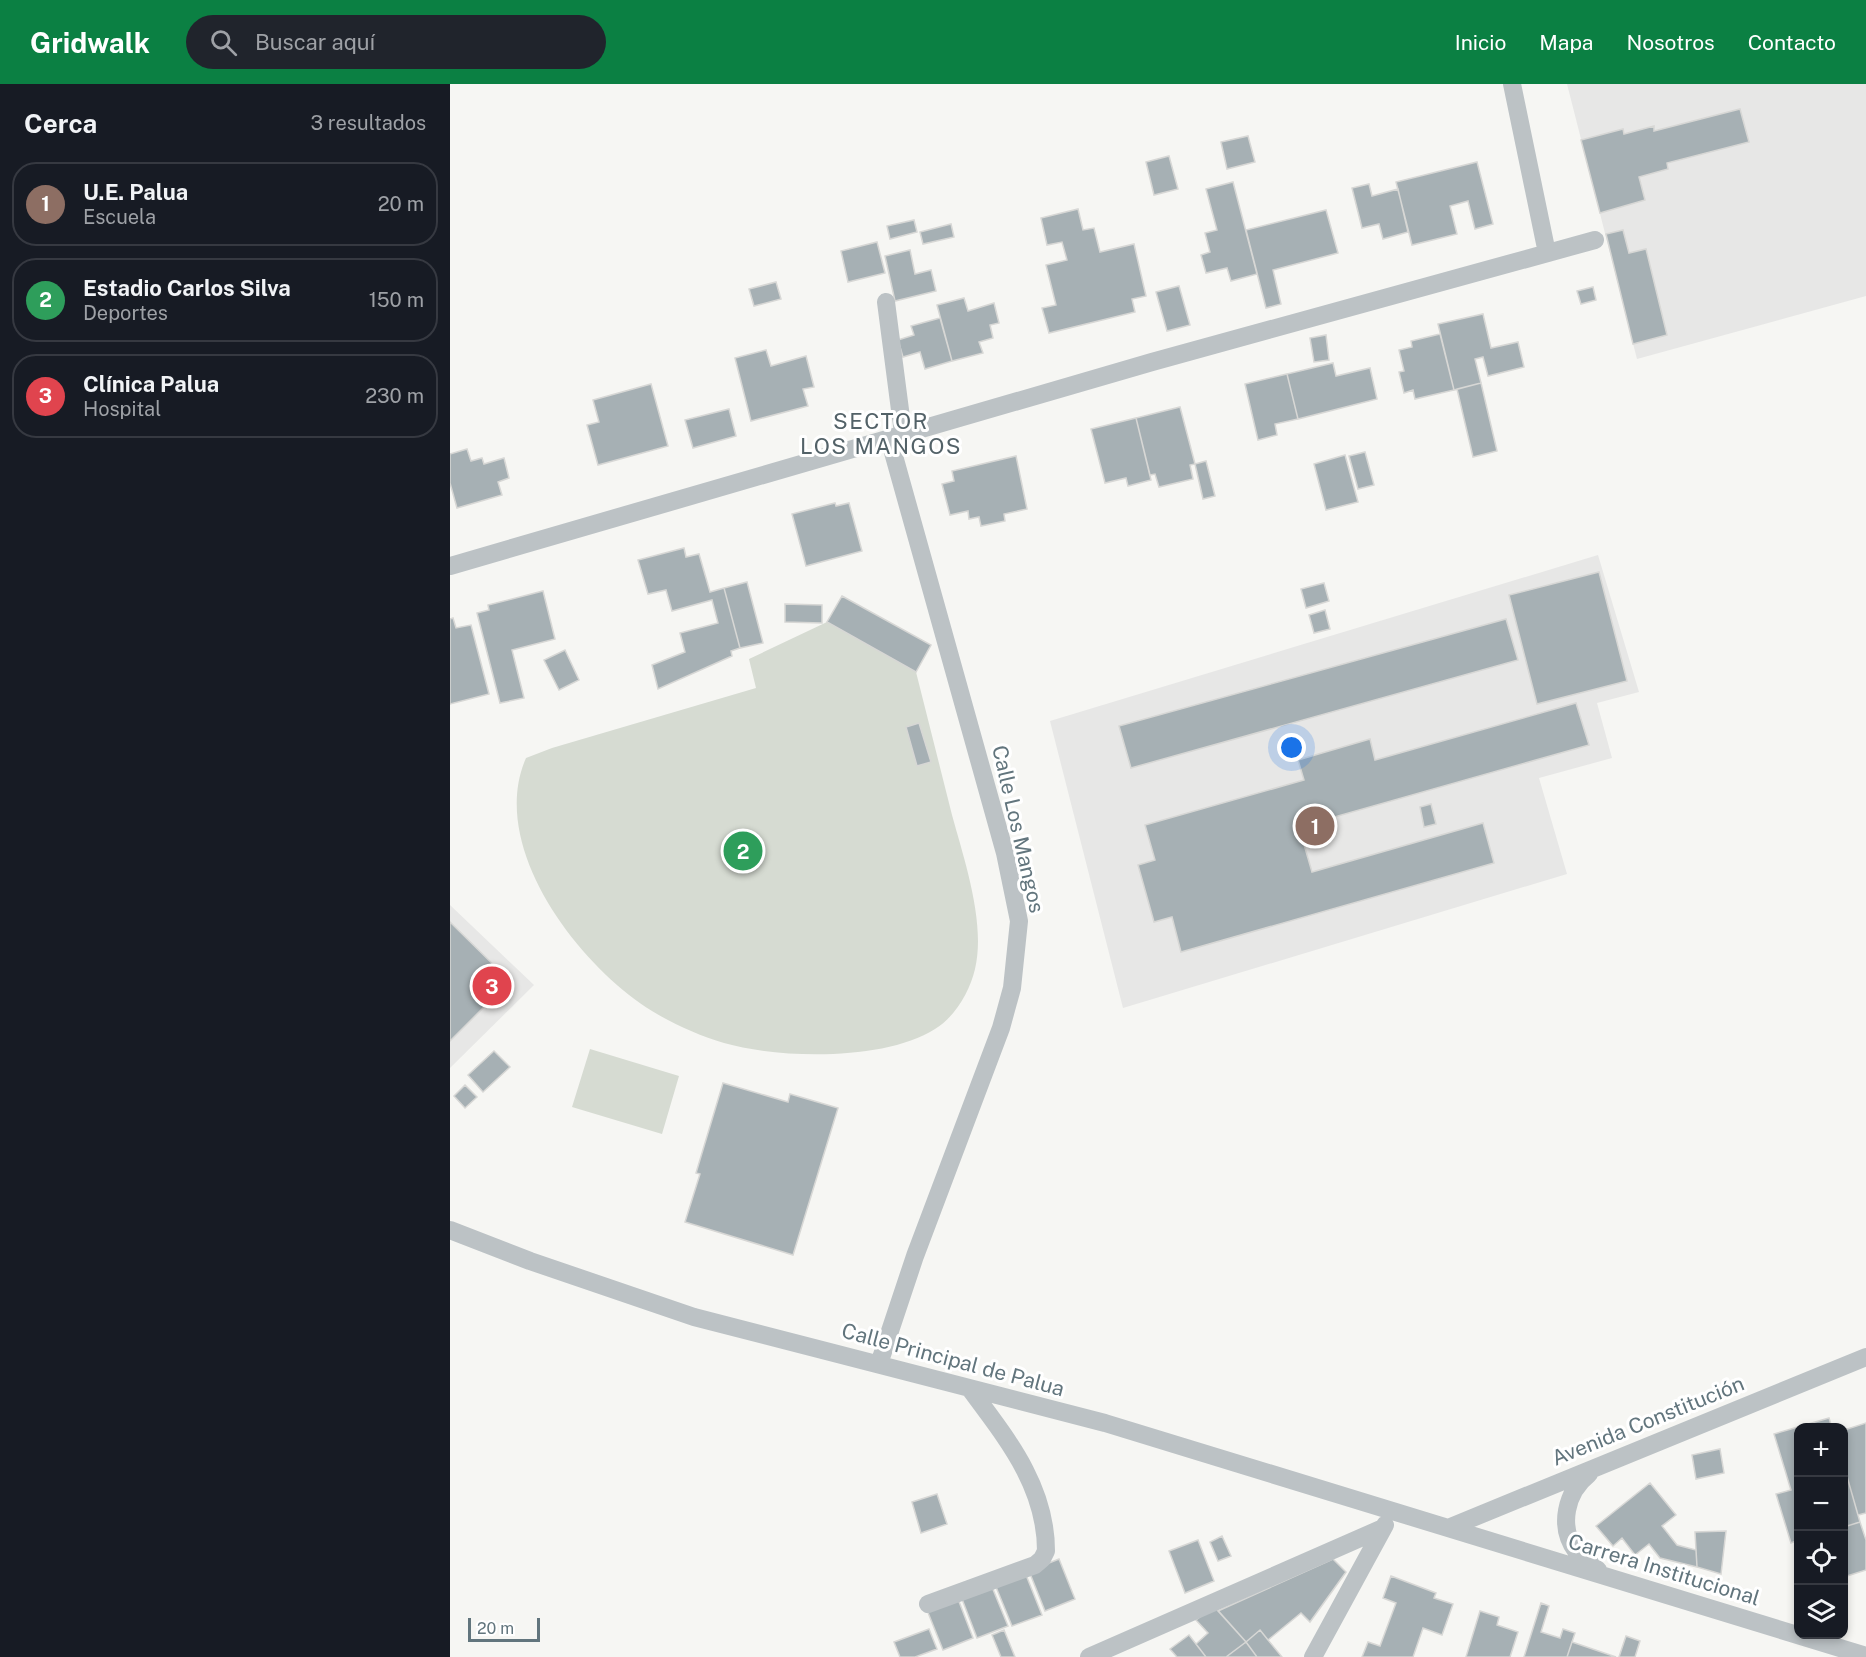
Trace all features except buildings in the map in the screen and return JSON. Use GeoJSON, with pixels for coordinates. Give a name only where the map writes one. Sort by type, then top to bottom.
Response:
{"type":"FeatureCollection","features":[{"type":"Feature","properties":{"kind":"street"},"geometry":{"type":"LineString","coordinates":[[1512,84],[1547,253]]}},
{"type":"Feature","properties":{"kind":"street"},"geometry":{"type":"LineString","coordinates":[[450,566],[896,436],[1595,240]]}},
{"type":"Feature","properties":{"kind":"street","name":"Calle Los Mangos"},"geometry":{"type":"LineString","coordinates":[[879,1364],[915,1256],[1001,1028],[1012,988],[1019,921],[1005,852],[896,436],[886,302]]}},
{"type":"Feature","properties":{"kind":"street","name":"Calle Principal de Palua"},"geometry":{"type":"LineString","coordinates":[[450,1230],[649,1303],[1105,1423],[1448,1528]]}},
{"type":"Feature","properties":{"kind":"street","name":"Avenida Constitución"},"geometry":{"type":"LineString","coordinates":[[1448,1528],[1866,1357]]}},
{"type":"Feature","properties":{"kind":"street"},"geometry":{"type":"LineString","coordinates":[[928,1604],[1035,1565],[1046,1551],[1039,1500],[1029,1476],[1013,1445],[970,1389]]}},
{"type":"Feature","properties":{"kind":"street"},"geometry":{"type":"LineString","coordinates":[[1601,1465],[1581,1480],[1572,1491],[1566,1519],[1568,1536],[1577,1552],[1604,1575]]}},
{"type":"Feature","properties":{"kind":"street"},"geometry":{"type":"LineString","coordinates":[[1312,1657],[1393,1510]]}},
{"type":"Feature","properties":{"kind":"street"},"geometry":{"type":"LineString","coordinates":[[1089,1657],[1383,1528]]}},
{"type":"Feature","properties":{"kind":"street","name":"Carrera Institucional"},"geometry":{"type":"LineString","coordinates":[[1448,1528],[1604,1575],[1823,1650],[1866,1656]]}},
{"type":"Feature","properties":{"kind":"shaded area"},"geometry":{"type":"Polygon","coordinates":[[[1567,84],[1866,84],[1866,296],[1637,359],[1567,84]]]}},
{"type":"Feature","properties":{"kind":"shaded area"},"geometry":{"type":"Polygon","coordinates":[[[1598,555],[1639,692],[1597,703],[1612,758],[1539,778],[1567,874],[1123,1008],[1050,721],[1598,555]]]}},
{"type":"Feature","properties":{"kind":"shaded area"},"geometry":{"type":"Polygon","coordinates":[[[827,622],[916,672],[972,891],[978,932],[975,969],[965,994],[949,1018],[935,1029],[914,1039],[889,1047],[832,1054],[802,1054],[747,1048],[706,1037],[660,1016],[624,991],[596,965],[570,935],[547,901],[529,865],[519,829],[517,793],[526,758],[552,748],[756,688],[749,659],[827,622]]]}},
{"type":"Feature","properties":{"kind":"shaded area"},"geometry":{"type":"Polygon","coordinates":[[[450,905],[534,985],[450,1068],[450,905]]]}},
{"type":"Feature","properties":{"kind":"shaded area"},"geometry":{"type":"Polygon","coordinates":[[[590,1049],[679,1076],[662,1134],[572,1107],[590,1049]]]}},
{"type":"Feature","properties":{"kind":"place","name":"U.E. Palua"},"geometry":{"type":"Point","coordinates":[1315,826]}},
{"type":"Feature","properties":{"kind":"place","name":"Estadio Carlos Silva"},"geometry":{"type":"Point","coordinates":[743,851]}},
{"type":"Feature","properties":{"kind":"place","name":"Clínica Palua"},"geometry":{"type":"Point","coordinates":[492,986]}},
{"type":"Feature","properties":{"kind":"district","name":"SECTOR LOS MANGOS"},"geometry":{"type":"Point","coordinates":[881,434]}}]}
